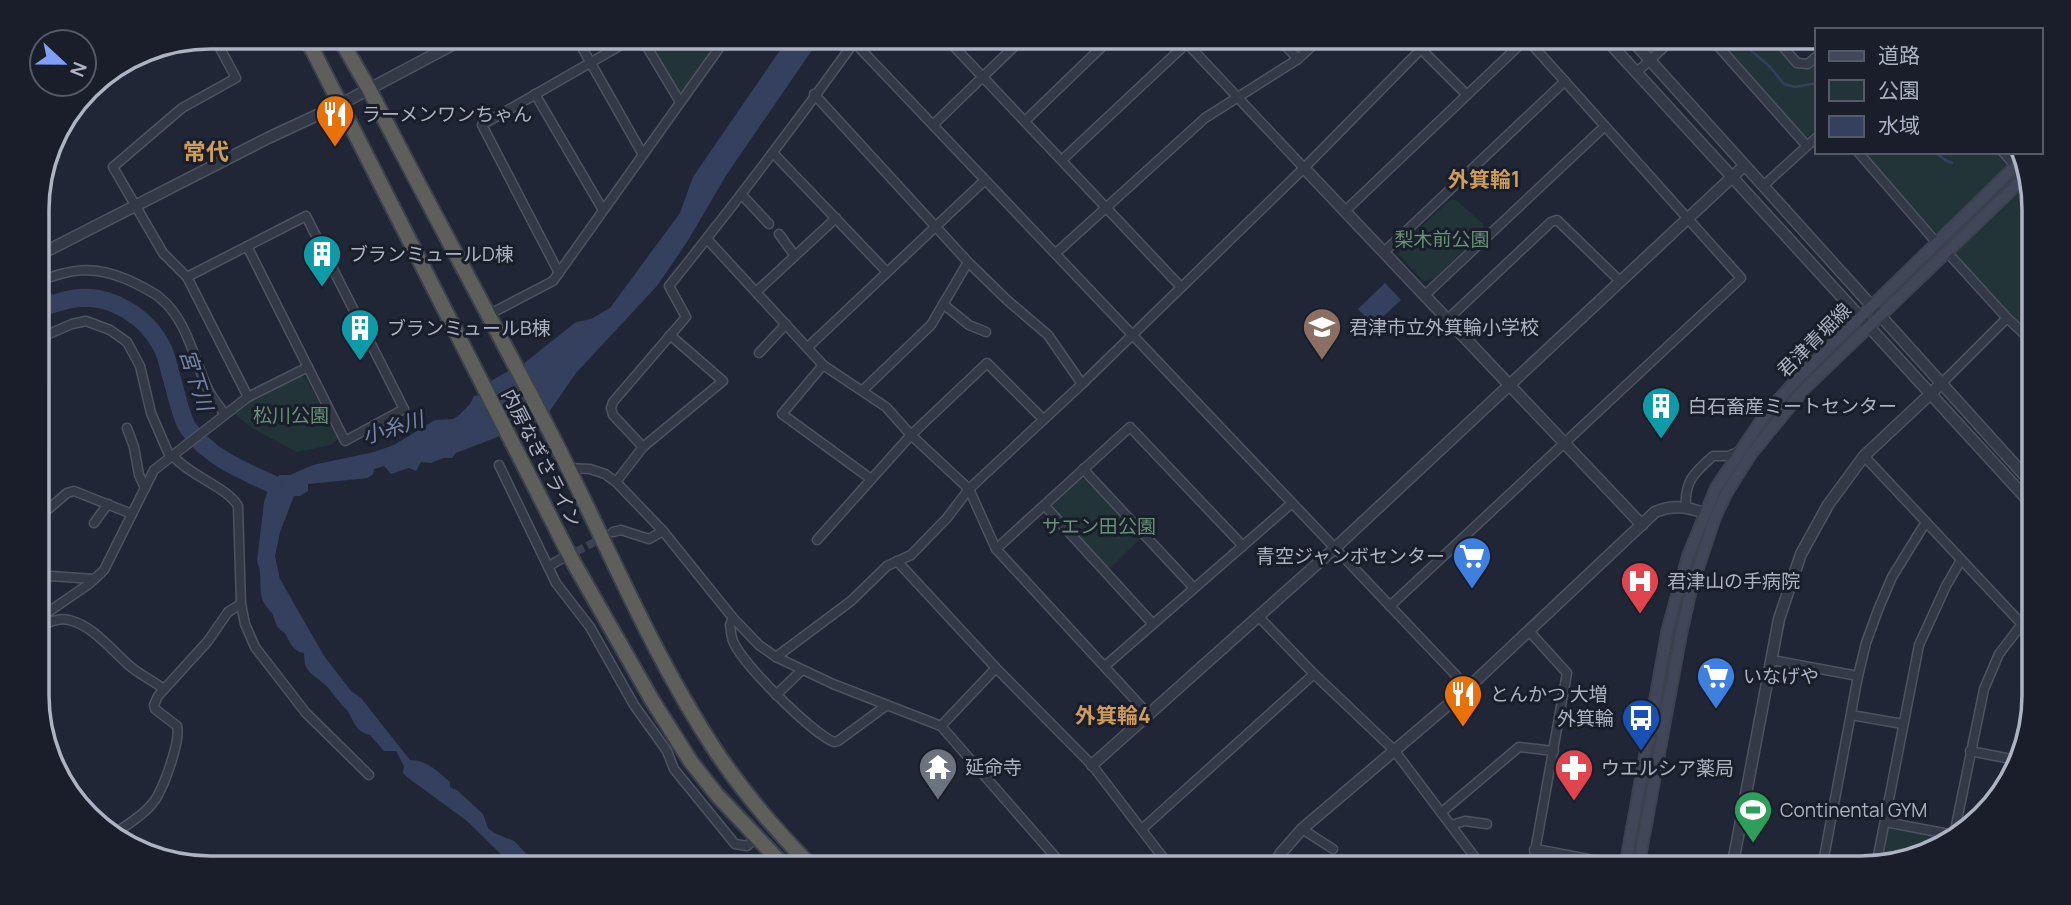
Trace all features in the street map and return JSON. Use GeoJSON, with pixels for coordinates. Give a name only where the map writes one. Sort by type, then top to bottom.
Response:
{"type":"FeatureCollection","features":[{"type":"Feature","properties":{"kind":"highway","name":"内房なぎさライン"},"geometry":{"type":"LineString","coordinates":[[312,49],[571,558],[691,762],[717,795],[775,856]]}},
{"type":"Feature","properties":{"kind":"highway","name":"内房なぎさライン"},"geometry":{"type":"LineString","coordinates":[[346,49],[551,435],[645,628],[715,751],[754,802],[802,856]]}},
{"type":"Feature","properties":{"kind":"main road","name":"君津青堀線"},"geometry":{"type":"LineString","coordinates":[[1640,856],[1681,634],[1716,488],[1765,415],[1801,375],[2016,165]]}},
{"type":"Feature","properties":{"kind":"main road","name":"君津青堀線"},"geometry":{"type":"LineString","coordinates":[[1628,856],[1668,628],[1688,556],[1709,515],[1751,454],[1805,388],[2020,182]]}},
{"type":"Feature","properties":{"kind":"street"},"geometry":{"type":"LineString","coordinates":[[220,49],[236,79],[182,108],[113,167],[163,253],[187,277],[248,397]]}},
{"type":"Feature","properties":{"kind":"street"},"geometry":{"type":"LineString","coordinates":[[49,250],[268,138],[341,104],[444,49]]}},
{"type":"Feature","properties":{"kind":"street"},"geometry":{"type":"LineString","coordinates":[[582,49],[642,153]]}},
{"type":"Feature","properties":{"kind":"street"},"geometry":{"type":"LineString","coordinates":[[559,273],[482,125],[614,49]]}},
{"type":"Feature","properties":{"kind":"street"},"geometry":{"type":"LineString","coordinates":[[648,49],[680,102]]}},
{"type":"Feature","properties":{"kind":"street"},"geometry":{"type":"LineString","coordinates":[[488,315],[553,281],[718,49]]}},
{"type":"Feature","properties":{"kind":"street"},"geometry":{"type":"LineString","coordinates":[[643,447],[613,415],[611,408],[613,402],[686,317],[669,286],[774,153],[848,49]]}},
{"type":"Feature","properties":{"kind":"street"},"geometry":{"type":"LineString","coordinates":[[865,49],[985,180],[1468,688]]}},
{"type":"Feature","properties":{"kind":"street"},"geometry":{"type":"LineString","coordinates":[[956,49],[1181,287]]}},
{"type":"Feature","properties":{"kind":"street"},"geometry":{"type":"LineString","coordinates":[[934,124],[1012,49]]}},
{"type":"Feature","properties":{"kind":"street"},"geometry":{"type":"LineString","coordinates":[[1025,121],[1100,49]]}},
{"type":"Feature","properties":{"kind":"street"},"geometry":{"type":"LineString","coordinates":[[1062,160],[1175,49]]}},
{"type":"Feature","properties":{"kind":"street"},"geometry":{"type":"LineString","coordinates":[[1193,49],[1642,525]]}},
{"type":"Feature","properties":{"kind":"street"},"geometry":{"type":"LineString","coordinates":[[1288,49],[1298,59]]}},
{"type":"Feature","properties":{"kind":"street"},"geometry":{"type":"LineString","coordinates":[[1056,253],[1205,118],[1298,59],[1309,49]]}},
{"type":"Feature","properties":{"kind":"street"},"geometry":{"type":"LineString","coordinates":[[1345,211],[1515,49]]}},
{"type":"Feature","properties":{"kind":"street"},"geometry":{"type":"LineString","coordinates":[[1390,606],[1741,278],[1537,49]]}},
{"type":"Feature","properties":{"kind":"street"},"geometry":{"type":"LineString","coordinates":[[1615,49],[2022,494]]}},
{"type":"Feature","properties":{"kind":"street"},"geometry":{"type":"LineString","coordinates":[[1640,49],[2022,473]]}},
{"type":"Feature","properties":{"kind":"street"},"geometry":{"type":"LineString","coordinates":[[1637,72],[1662,49]]}},
{"type":"Feature","properties":{"kind":"street"},"geometry":{"type":"LineString","coordinates":[[1721,49],[1807,146]]}},
{"type":"Feature","properties":{"kind":"street"},"geometry":{"type":"LineString","coordinates":[[1785,49],[1797,63],[1808,64],[1815,58]]}},
{"type":"Feature","properties":{"kind":"street"},"geometry":{"type":"LineString","coordinates":[[776,657],[851,601],[887,566],[911,555],[969,489],[1082,384],[1422,50],[1467,95]]}},
{"type":"Feature","properties":{"kind":"street"},"geometry":{"type":"LineString","coordinates":[[1384,252],[1565,81]]}},
{"type":"Feature","properties":{"kind":"street"},"geometry":{"type":"LineString","coordinates":[[535,94],[603,210]]}},
{"type":"Feature","properties":{"kind":"street"},"geometry":{"type":"LineString","coordinates":[[814,94],[968,262],[1048,335],[1082,384]]}},
{"type":"Feature","properties":{"kind":"street"},"geometry":{"type":"LineString","coordinates":[[1425,295],[1605,126]]}},
{"type":"Feature","properties":{"kind":"street"},"geometry":{"type":"LineString","coordinates":[[1763,186],[1815,138]]}},
{"type":"Feature","properties":{"kind":"street"},"geometry":{"type":"LineString","coordinates":[[774,153],[886,271]]}},
{"type":"Feature","properties":{"kind":"street"},"geometry":{"type":"LineString","coordinates":[[1860,154],[1937,242]]}},
{"type":"Feature","properties":{"kind":"street"},"geometry":{"type":"LineString","coordinates":[[1092,765],[1335,548],[1744,166]]}},
{"type":"Feature","properties":{"kind":"street"},"geometry":{"type":"LineString","coordinates":[[808,347],[985,180]]}},
{"type":"Feature","properties":{"kind":"street"},"geometry":{"type":"LineString","coordinates":[[742,195],[769,224]]}},
{"type":"Feature","properties":{"kind":"street"},"geometry":{"type":"LineString","coordinates":[[187,277],[247,246],[306,216],[404,409],[345,441],[247,246]]}},
{"type":"Feature","properties":{"kind":"street"},"geometry":{"type":"LineString","coordinates":[[756,292],[836,218]]}},
{"type":"Feature","properties":{"kind":"street"},"geometry":{"type":"LineString","coordinates":[[1448,319],[1550,222],[1557,220],[1621,282]]}},
{"type":"Feature","properties":{"kind":"street"},"geometry":{"type":"LineString","coordinates":[[779,233],[795,256]]}},
{"type":"Feature","properties":{"kind":"street"},"geometry":{"type":"LineString","coordinates":[[707,239],[824,365],[886,407],[911,435],[969,489],[996,549],[1149,715]]}},
{"type":"Feature","properties":{"kind":"street"},"geometry":{"type":"LineString","coordinates":[[1946,251],[2022,332]]}},
{"type":"Feature","properties":{"kind":"street"},"geometry":{"type":"LineString","coordinates":[[863,390],[932,325],[968,262]]}},
{"type":"Feature","properties":{"kind":"street"},"geometry":{"type":"LineString","coordinates":[[49,277],[80,269],[112,273],[159,297],[172,310],[188,338],[222,417]]}},
{"type":"Feature","properties":{"kind":"street"},"geometry":{"type":"LineString","coordinates":[[943,304],[969,325],[986,332]]}},
{"type":"Feature","properties":{"kind":"street"},"geometry":{"type":"LineString","coordinates":[[1734,856],[1779,618],[1801,554],[1828,505],[1864,456],[2007,318]]}},
{"type":"Feature","properties":{"kind":"street"},"geometry":{"type":"LineString","coordinates":[[49,334],[86,321],[110,330],[127,342],[140,366],[151,413],[174,454],[187,470],[222,491],[238,506],[241,604],[245,624],[255,647],[306,713],[369,775]]}},
{"type":"Feature","properties":{"kind":"street"},"geometry":{"type":"LineString","coordinates":[[759,353],[786,324]]}},
{"type":"Feature","properties":{"kind":"street"},"geometry":{"type":"LineString","coordinates":[[616,482],[643,447],[723,381],[670,335]]}},
{"type":"Feature","properties":{"kind":"street"},"geometry":{"type":"LineString","coordinates":[[817,540],[911,435],[988,363],[1044,419]]}},
{"type":"Feature","properties":{"kind":"street"},"geometry":{"type":"LineString","coordinates":[[824,365],[782,414],[871,480]]}},
{"type":"Feature","properties":{"kind":"street"},"geometry":{"type":"LineString","coordinates":[[49,611],[104,570],[154,471],[248,397],[308,367]]}},
{"type":"Feature","properties":{"kind":"street"},"geometry":{"type":"LineString","coordinates":[[996,549],[1130,427],[1243,546]]}},
{"type":"Feature","properties":{"kind":"street"},"geometry":{"type":"LineString","coordinates":[[127,428],[145,488]]}},
{"type":"Feature","properties":{"kind":"street"},"geometry":{"type":"LineString","coordinates":[[1686,507],[1687,485],[1701,467],[1713,456],[1738,453]]}},
{"type":"Feature","properties":{"kind":"street"},"geometry":{"type":"LineString","coordinates":[[1864,456],[2022,624],[2008,640],[1991,671],[1981,698],[1957,824]]}},
{"type":"Feature","properties":{"kind":"street"},"geometry":{"type":"LineString","coordinates":[[499,465],[556,583],[590,627],[634,705],[667,751],[674,769],[735,844],[747,846],[757,837]]}},
{"type":"Feature","properties":{"kind":"street"},"geometry":{"type":"LineString","coordinates":[[568,468],[590,468],[606,474],[616,482],[663,531],[733,618],[759,645],[776,657],[941,726],[1055,856]]}},
{"type":"Feature","properties":{"kind":"street"},"geometry":{"type":"LineString","coordinates":[[1083,469],[1194,589]]}},
{"type":"Feature","properties":{"kind":"street"},"geometry":{"type":"LineString","coordinates":[[49,509],[67,493],[74,491],[132,514]]}},
{"type":"Feature","properties":{"kind":"street"},"geometry":{"type":"LineString","coordinates":[[1105,666],[1292,503]]}},
{"type":"Feature","properties":{"kind":"street"},"geometry":{"type":"LineString","coordinates":[[94,523],[108,504]]}},
{"type":"Feature","properties":{"kind":"street"},"geometry":{"type":"LineString","coordinates":[[1045,506],[1152,623]]}},
{"type":"Feature","properties":{"kind":"street"},"geometry":{"type":"LineString","coordinates":[[1279,856],[1303,829],[1468,688],[1655,512],[1668,506],[1686,507],[1709,515]]}},
{"type":"Feature","properties":{"kind":"street"},"geometry":{"type":"LineString","coordinates":[[1824,856],[1858,676],[1878,610],[1907,550],[1926,522]]}},
{"type":"Feature","properties":{"kind":"street"},"geometry":{"type":"LineString","coordinates":[[613,532],[621,530],[649,539],[663,531]]}},
{"type":"Feature","properties":{"kind":"street"},"geometry":{"type":"LineString","coordinates":[[549,566],[561,559]]}},
{"type":"Feature","properties":{"kind":"street"},"geometry":{"type":"LineString","coordinates":[[1879,855],[1919,646],[1941,597],[1962,560]]}},
{"type":"Feature","properties":{"kind":"street"},"geometry":{"type":"LineString","coordinates":[[897,561],[996,668],[1092,765],[1162,856]]}},
{"type":"Feature","properties":{"kind":"street"},"geometry":{"type":"LineString","coordinates":[[49,576],[94,579]]}},
{"type":"Feature","properties":{"kind":"street"},"geometry":{"type":"LineString","coordinates":[[121,829],[155,801],[178,743],[177,726],[155,709],[154,705],[164,689],[201,649],[228,612],[241,604]]}},
{"type":"Feature","properties":{"kind":"street"},"geometry":{"type":"LineString","coordinates":[[1259,617],[1394,750],[1474,856]]}},
{"type":"Feature","properties":{"kind":"street"},"geometry":{"type":"LineString","coordinates":[[733,618],[730,625],[737,649],[776,695],[816,731],[834,743],[887,705]]}},
{"type":"Feature","properties":{"kind":"street"},"geometry":{"type":"LineString","coordinates":[[49,622],[61,619],[76,622],[164,689]]}},
{"type":"Feature","properties":{"kind":"street"},"geometry":{"type":"LineString","coordinates":[[1529,631],[1567,673],[1534,856]]}},
{"type":"Feature","properties":{"kind":"street"},"geometry":{"type":"LineString","coordinates":[[603,650],[619,641]]}},
{"type":"Feature","properties":{"kind":"street"},"geometry":{"type":"LineString","coordinates":[[1772,660],[1858,676]]}},
{"type":"Feature","properties":{"kind":"street"},"geometry":{"type":"LineString","coordinates":[[941,726],[996,668]]}},
{"type":"Feature","properties":{"kind":"street"},"geometry":{"type":"LineString","coordinates":[[776,695],[802,670]]}},
{"type":"Feature","properties":{"kind":"street"},"geometry":{"type":"LineString","coordinates":[[1142,829],[1314,674]]}},
{"type":"Feature","properties":{"kind":"street"},"geometry":{"type":"LineString","coordinates":[[1851,715],[1903,724]]}},
{"type":"Feature","properties":{"kind":"street"},"geometry":{"type":"LineString","coordinates":[[1442,812],[1519,747],[1554,751]]}},
{"type":"Feature","properties":{"kind":"street"},"geometry":{"type":"LineString","coordinates":[[1970,751],[2009,759]]}},
{"type":"Feature","properties":{"kind":"street"},"geometry":{"type":"LineString","coordinates":[[1451,825],[1465,821],[1487,824]]}},
{"type":"Feature","properties":{"kind":"street"},"geometry":{"type":"LineString","coordinates":[[1885,822],[1940,835]]}},
{"type":"Feature","properties":{"kind":"street"},"geometry":{"type":"LineString","coordinates":[[1303,829],[1333,849]]}},
{"type":"Feature","properties":{"kind":"street"},"geometry":{"type":"LineString","coordinates":[[1535,850],[1565,856]]}},
{"type":"Feature","properties":{"kind":"green space"},"geometry":{"type":"Polygon","coordinates":[[[654,49],[712,49],[681,92],[677,92],[654,49]]]}},
{"type":"Feature","properties":{"kind":"green space"},"geometry":{"type":"Polygon","coordinates":[[[1727,49],[1781,49],[1798,68],[1807,68],[1815,62],[1815,130],[1805,138],[1727,49]]]}},
{"type":"Feature","properties":{"kind":"green space"},"geometry":{"type":"Polygon","coordinates":[[[1866,154],[2002,154],[2017,170],[2022,210],[2022,327],[1866,154]]]}},
{"type":"Feature","properties":{"kind":"green space","name":"梨木前公園"},"geometry":{"type":"Polygon","coordinates":[[[1450,200],[1456,200],[1483,224],[1484,230],[1434,279],[1424,281],[1399,255],[1400,247],[1450,200]]]}},
{"type":"Feature","properties":{"kind":"green space","name":"松川公園"},"geometry":{"type":"Polygon","coordinates":[[[301,376],[306,378],[338,439],[331,445],[297,452],[252,428],[235,414],[250,402],[301,376]]]}},
{"type":"Feature","properties":{"kind":"green space","name":"サエン田公園"},"geometry":{"type":"Polygon","coordinates":[[[1081,479],[1086,480],[1140,536],[1140,539],[1108,568],[1053,510],[1053,504],[1081,479]]]}},
{"type":"Feature","properties":{"kind":"green space"},"geometry":{"type":"Polygon","coordinates":[[[1888,829],[1938,836],[1912,847],[1882,854],[1888,829]]]}},
{"type":"Feature","properties":{"kind":"water"},"geometry":{"type":"Polygon","coordinates":[[[781,49],[813,49],[727,174],[687,242],[657,286],[576,373],[549,412],[523,364],[576,322],[591,319],[610,308],[680,213],[693,177],[781,49]]]}},
{"type":"Feature","properties":{"kind":"water"},"geometry":{"type":"Polygon","coordinates":[[[1385,283],[1401,300],[1374,325],[1358,309],[1385,283]]]}},
{"type":"Feature","properties":{"kind":"water"},"geometry":{"type":"Polygon","coordinates":[[[510,370],[534,416],[513,429],[489,382],[510,370]]]}},
{"type":"Feature","properties":{"kind":"water"},"geometry":{"type":"Polygon","coordinates":[[[479,395],[500,436],[456,453],[452,458],[431,463],[421,462],[416,471],[409,468],[391,474],[384,466],[374,469],[368,478],[308,484],[308,491],[294,496],[280,532],[275,556],[280,579],[324,656],[351,691],[361,698],[410,760],[427,764],[441,774],[450,782],[450,787],[483,814],[488,828],[514,841],[528,856],[503,856],[467,821],[407,777],[403,773],[404,766],[396,751],[384,751],[370,735],[356,727],[329,689],[307,669],[304,653],[294,648],[277,626],[263,601],[257,562],[264,502],[269,487],[248,475],[261,473],[272,481],[280,475],[290,475],[313,465],[374,452],[394,445],[435,420],[453,419],[470,404],[474,396],[479,395]]]}},
{"type":"Feature","properties":{"kind":"waterway"},"geometry":{"type":"LineString","coordinates":[[1750,49],[1784,84],[1795,87],[1815,83]]}},
{"type":"Feature","properties":{"kind":"waterway"},"geometry":{"type":"LineString","coordinates":[[1938,154],[1952,163]]}},
{"type":"Feature","properties":{"kind":"waterway"},"geometry":{"type":"LineString","coordinates":[[49,292],[56,303]]}},
{"type":"Feature","properties":{"kind":"waterway","name":"宮下川"},"geometry":{"type":"LineString","coordinates":[[49,306],[79,298],[91,298],[116,304],[138,318],[155,336],[163,350],[185,423],[196,438],[237,468],[272,484]]}},
{"type":"Feature","properties":{"kind":"tunnel"},"geometry":{"type":"LineString","coordinates":[[566,557],[604,537]]}},
{"type":"Feature","properties":{"kind":"place","name":"ラーメンワンちゃん"},"geometry":{"type":"Point","coordinates":[335,148]}},
{"type":"Feature","properties":{"kind":"place","name":"ブランミュールD棟"},"geometry":{"type":"Point","coordinates":[322,288]}},
{"type":"Feature","properties":{"kind":"place","name":"君津市立外箕輪小学校"},"geometry":{"type":"Point","coordinates":[1322,361]}},
{"type":"Feature","properties":{"kind":"place","name":"ブランミュールB棟"},"geometry":{"type":"Point","coordinates":[360,362]}},
{"type":"Feature","properties":{"kind":"place","name":"白石畜産ミートセンター"},"geometry":{"type":"Point","coordinates":[1661,440]}},
{"type":"Feature","properties":{"kind":"place","name":"青空ジャンボセンター"},"geometry":{"type":"Point","coordinates":[1472,590]}},
{"type":"Feature","properties":{"kind":"place","name":"君津山の手病院"},"geometry":{"type":"Point","coordinates":[1640,615]}},
{"type":"Feature","properties":{"kind":"place","name":"いなげや"},"geometry":{"type":"Point","coordinates":[1716,710]}},
{"type":"Feature","properties":{"kind":"place","name":"とんかつ 大増"},"geometry":{"type":"Point","coordinates":[1463,728]}},
{"type":"Feature","properties":{"kind":"place","name":"外箕輪"},"geometry":{"type":"Point","coordinates":[1641,752]}},
{"type":"Feature","properties":{"kind":"place","name":"延命寺"},"geometry":{"type":"Point","coordinates":[938,801]}},
{"type":"Feature","properties":{"kind":"place","name":"ウエルシア薬局"},"geometry":{"type":"Point","coordinates":[1574,802]}},
{"type":"Feature","properties":{"kind":"place","name":"Continental GYM"},"geometry":{"type":"Point","coordinates":[1753,844]}},
{"type":"Feature","properties":{"kind":"district","name":"常代"},"geometry":{"type":"Point","coordinates":[206,152]}},
{"type":"Feature","properties":{"kind":"district","name":"外箕輪1"},"geometry":{"type":"Point","coordinates":[1484,180]}},
{"type":"Feature","properties":{"kind":"district","name":"外箕輪4"},"geometry":{"type":"Point","coordinates":[1113,716]}},
{"type":"Feature","properties":{"kind":"water label","name":"小糸川"},"geometry":{"type":"Point","coordinates":[393,428]}}]}
